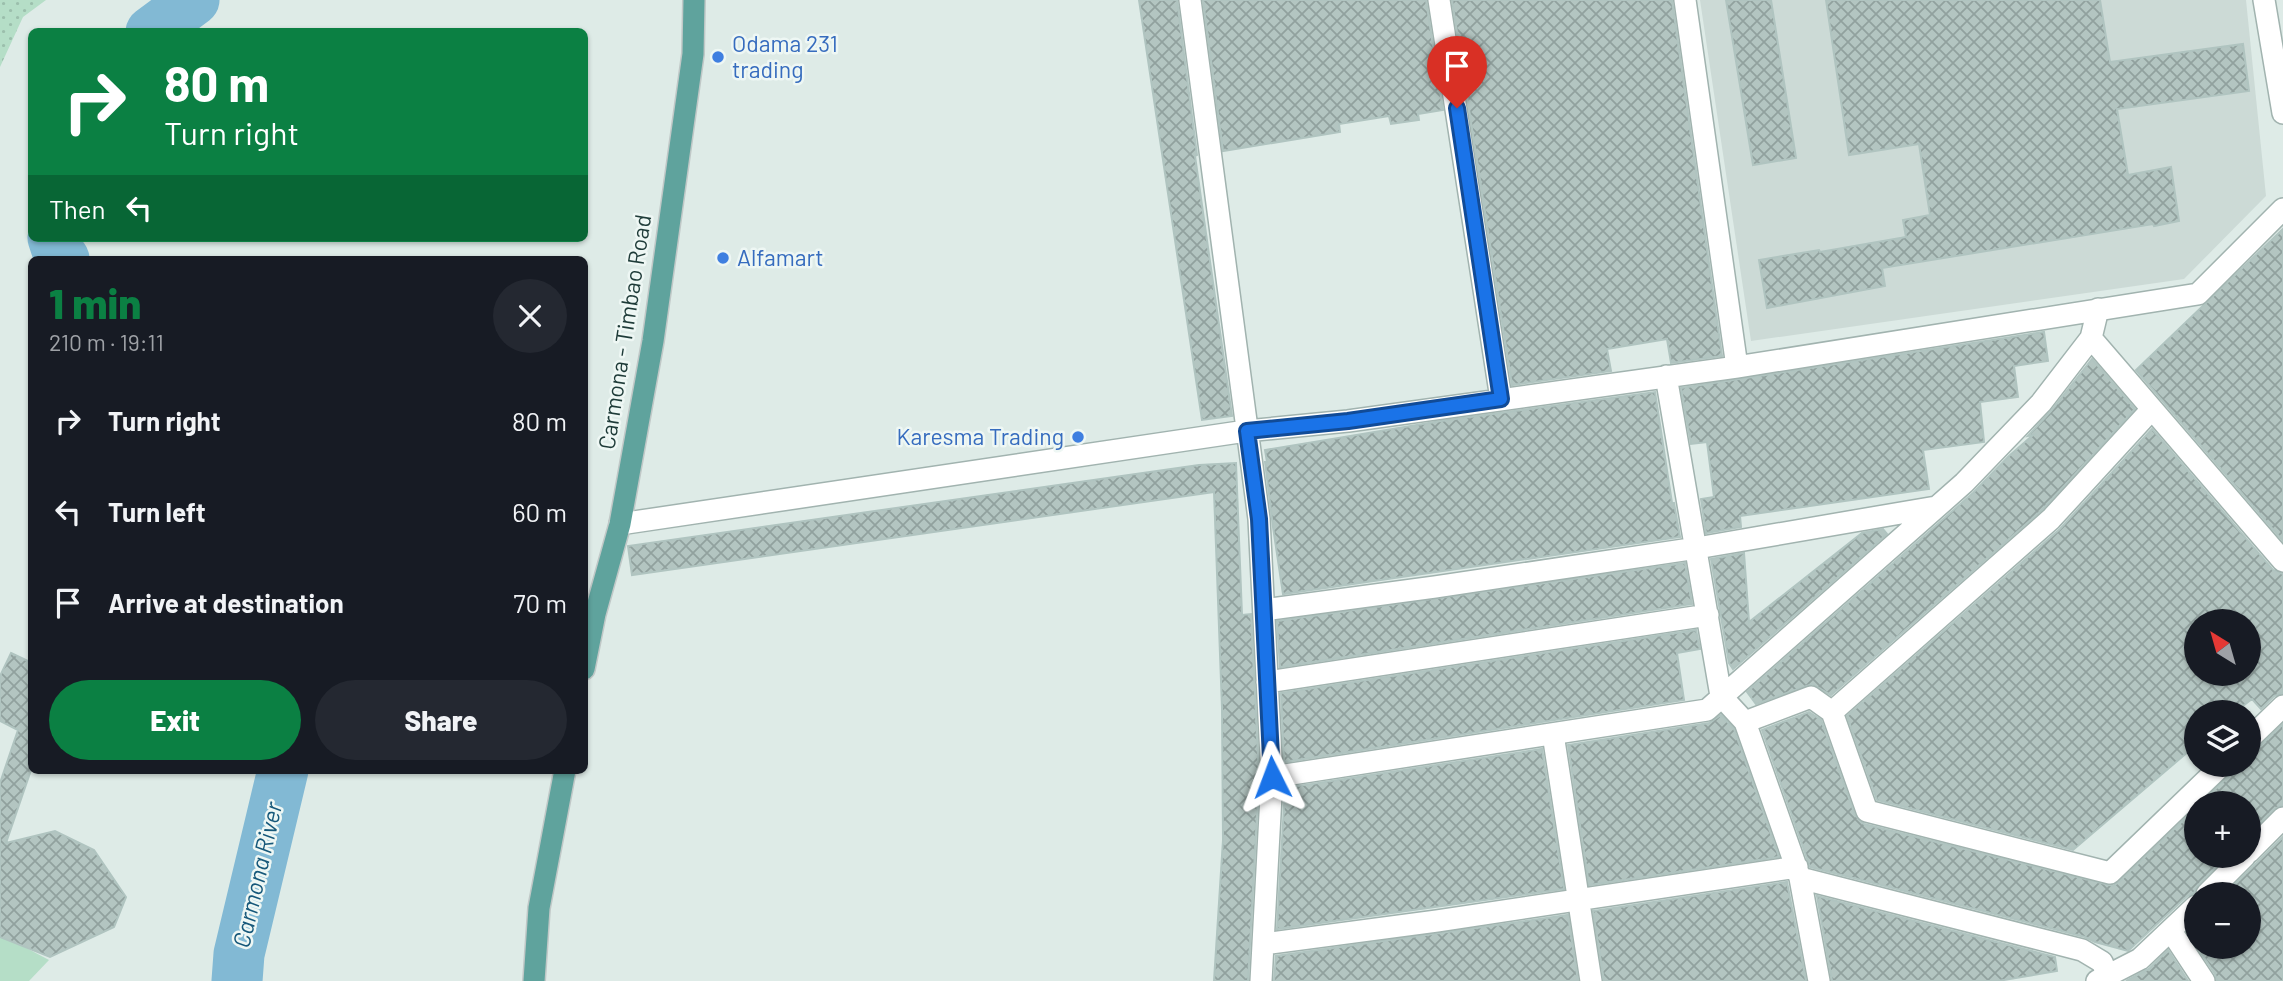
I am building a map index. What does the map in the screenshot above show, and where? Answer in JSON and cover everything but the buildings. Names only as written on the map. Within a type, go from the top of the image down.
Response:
[{"type":"main road","name":"Carmona - Timbao Road","points":[[588,649],[620,524],[653,341],[693,54],[694,0]]},
{"type":"main road","points":[[534,981],[539,908],[564,774]]},
{"type":"street","points":[[1190,0],[1259,519],[1272,777],[1261,981]]},
{"type":"street","points":[[1439,0],[1501,399]]},
{"type":"street","points":[[1685,0],[1737,367]]},
{"type":"street","points":[[2264,0],[2283,113]]},
{"type":"street","points":[[620,524],[1247,431],[1348,421],[1737,367],[2198,294],[2283,209]]},
{"type":"street","points":[[1272,777],[1707,710],[1964,483],[2041,403],[2091,338],[2098,309]]},
{"type":"street","points":[[2091,338],[2283,561]]},
{"type":"street","points":[[1666,376],[1721,696],[1745,722],[1798,873],[1819,981]]},
{"type":"street","points":[[1832,712],[2051,519],[2152,409]]},
{"type":"street","points":[[1264,610],[1697,548],[1937,507]]},
{"type":"street","points":[[1267,682],[1708,615]]},
{"type":"street","points":[[1745,722],[1811,698],[1832,712],[1867,811],[2110,873],[2210,777]]},
{"type":"street","points":[[2261,727],[2283,706]]},
{"type":"street","points":[[1553,734],[1591,981]]},
{"type":"street","points":[[2261,840],[2283,818]]},
{"type":"street","points":[[2219,882],[2233,868]]},
{"type":"street","points":[[1264,944],[1798,873],[2082,950],[2102,962],[2105,980],[2140,959],[2184,917]]},
{"type":"street","points":[[2171,931],[2204,981]]},
{"type":"shaded area","points":[[1700,0],[2246,0],[2266,196],[2184,279],[1751,341]]},
{"type":"green space","points":[[0,0],[46,0],[23,17],[0,67]]},
{"type":"green space","points":[[0,934],[49,960],[29,981],[0,981]]},
{"type":"waterway","name":"Carmona River","points":[[156,28],[194,0]]},
{"type":"waterway","name":"Carmona River","points":[[54,242],[62,256]]},
{"type":"waterway","name":"Carmona River","points":[[237,981],[239,954],[282,774]]},
{"type":"place","name":"Odama 231 trading","points":[[718,57]]},
{"type":"place","name":"Alfamart","points":[[723,258]]},
{"type":"place","name":"Karesma Trading","points":[[1078,437]]},
{"type":"route","points":[[1272,777],[1259,519],[1247,431],[1348,421],[1501,399],[1457,108]]}]
